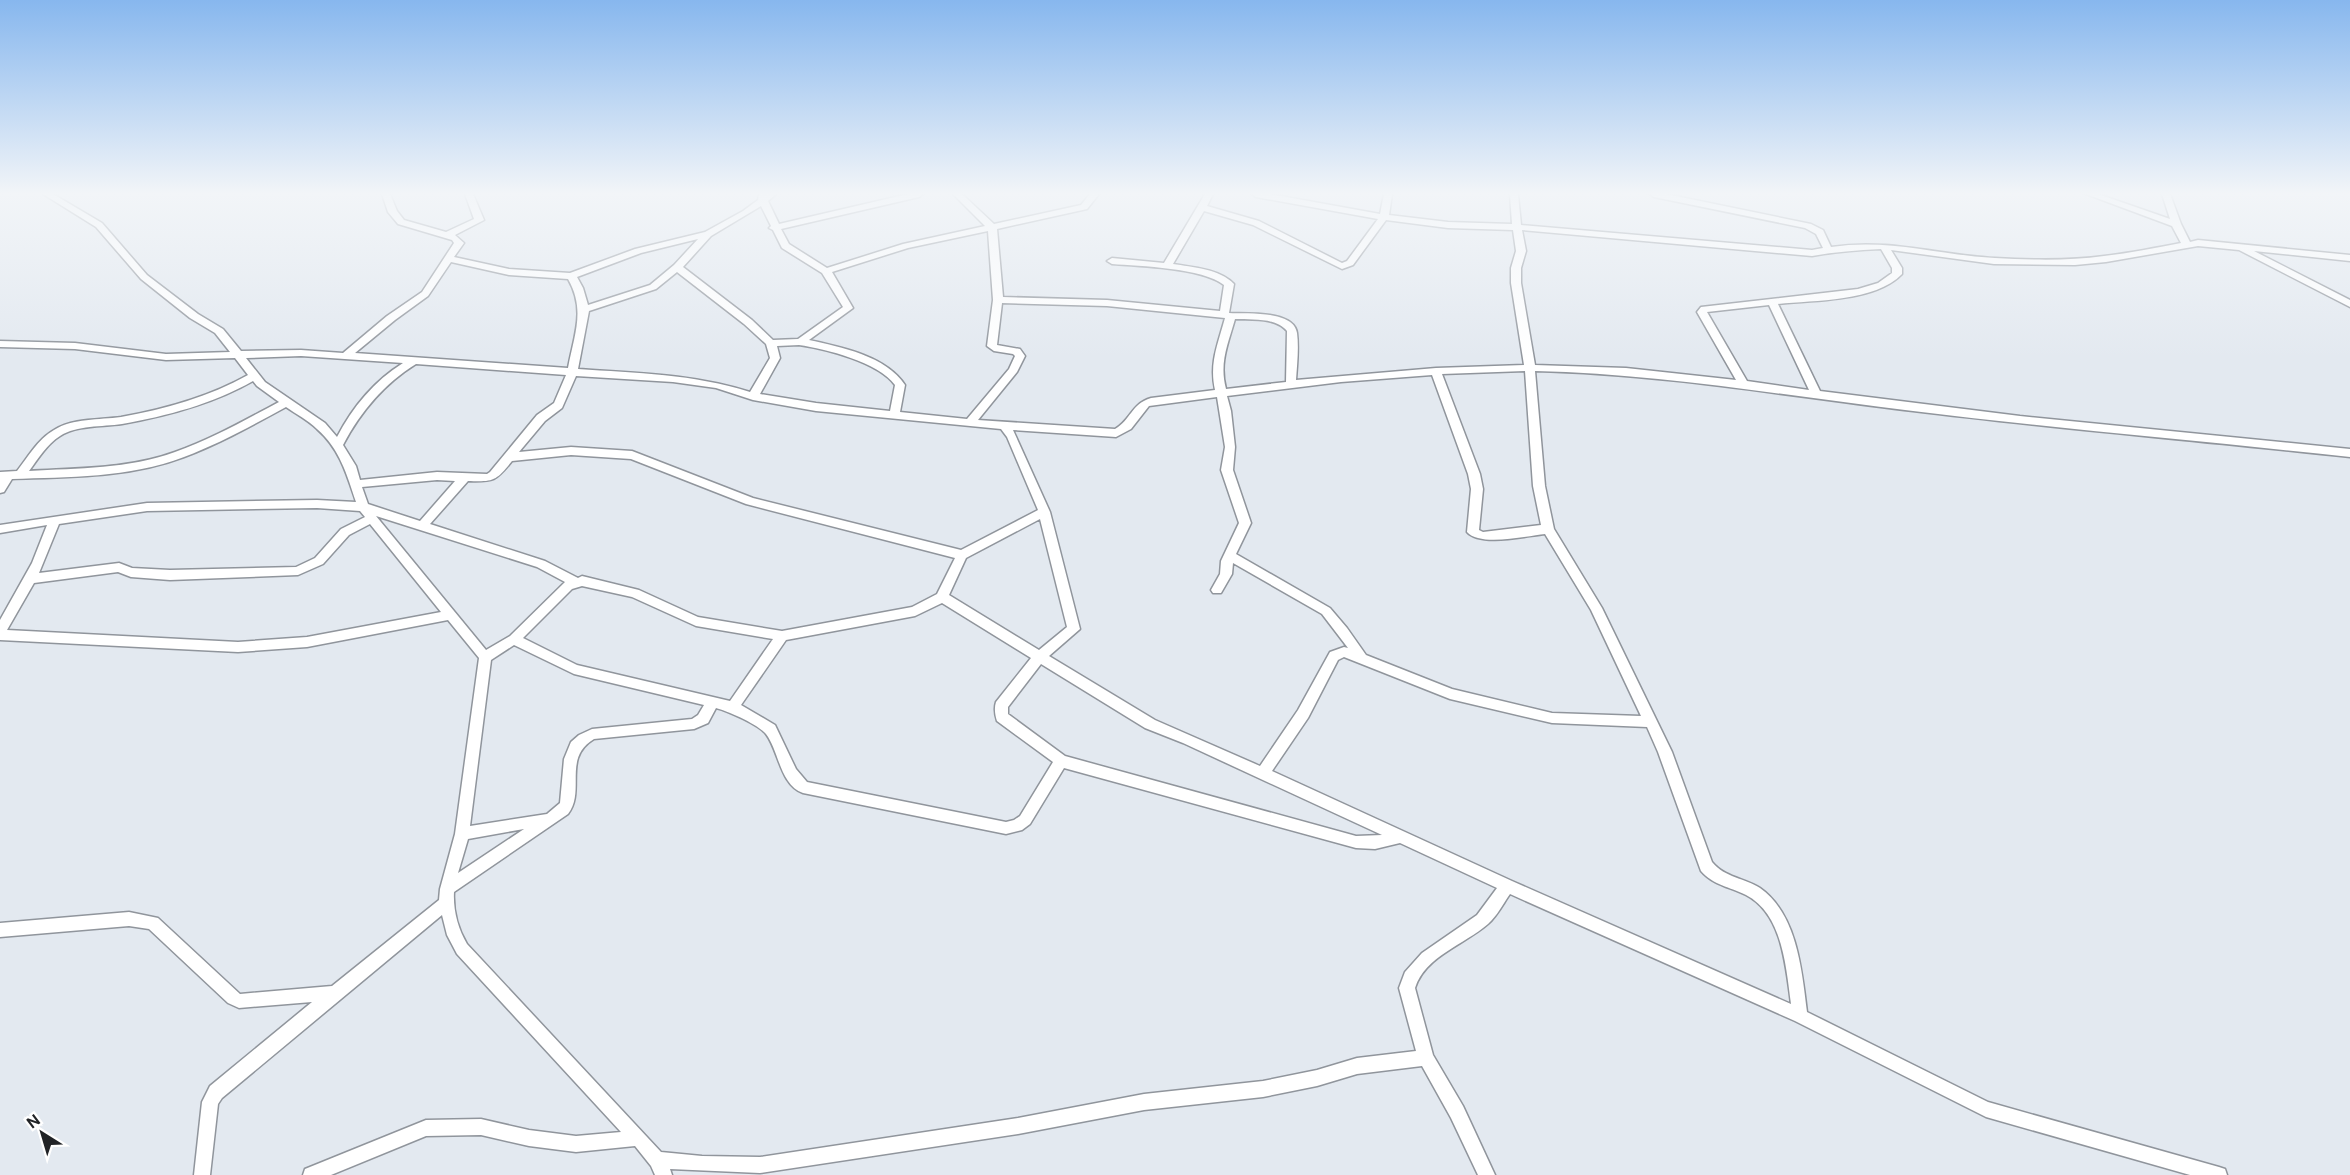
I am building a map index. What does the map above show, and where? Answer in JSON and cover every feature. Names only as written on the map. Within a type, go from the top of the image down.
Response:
[{"type":"street","points":[[120,249],[144,277],[194,316],[219,331],[261,384],[321,426],[338,445],[350,466],[363,507],[485,657],[462,834],[446,896],[454,935],[462,948],[638,1137],[660,1168],[702,1164],[760,1165],[1018,1126],[1144,1102],[1263,1089],[1317,1078],[1357,1066],[1426,1058]]},
{"type":"street","points":[[344,357],[391,318],[425,294],[454,249]]},
{"type":"street","points":[[449,260],[509,272],[572,276],[647,249]]},
{"type":"street","points":[[584,309],[653,287],[694,249]]},
{"type":"street","points":[[789,249],[826,271],[848,310],[800,342]]},
{"type":"street","points":[[826,271],[897,249]]},
{"type":"street","points":[[971,421],[1013,370],[1020,356],[1016,351],[992,346],[998,300],[994,249]]},
{"type":"street","points":[[1167,266],[1177,249]]},
{"type":"street","points":[[1308,249],[1342,266],[1350,263],[1361,249]]},
{"type":"street","points":[[1521,249],[1516,268],[1516,283],[1530,368],[1539,486],[1548,529],[1596,608],[1665,752],[1710,873],[1754,892],[1766,901],[1775,913],[1792,964],[1800,1016]]},
{"type":"street","points":[[1752,249],[1812,253],[1842,249]]},
{"type":"street","points":[[1744,385],[1702,312],[1707,307],[1773,303],[1858,292],[1881,285],[1898,271],[1886,249]]},
{"type":"street","points":[[1905,249],[1994,261],[2075,262],[2160,249]]},
{"type":"street","points":[[2242,249],[2350,304]]},
{"type":"street","points":[[2263,249],[2350,258]]},
{"type":"street","points":[[1112,261],[1167,266],[1227,280],[1229,284],[1227,315],[1217,364],[1230,447],[1227,470],[1245,523],[1230,556],[1226,574],[1217,590]]},
{"type":"street","points":[[677,267],[748,322],[771,344],[775,358],[753,396]]},
{"type":"street","points":[[356,484],[436,476],[491,477],[541,418],[558,405],[572,373],[584,309],[572,276]]},
{"type":"street","points":[[998,300],[1107,303],[1278,319],[1289,326],[1292,332],[1291,386]]},
{"type":"street","points":[[1773,303],[1816,394]]},
{"type":"street","points":[[771,344],[800,342],[826,346],[865,361],[896,377],[900,385],[894,416]]},
{"type":"street","points":[[0,345],[75,346],[166,357],[301,353],[673,379],[717,385],[753,396],[816,407],[1004,426],[1116,433],[1127,428],[1146,403],[1367,376],[1530,368],[1682,377],[1912,407],[2350,453]]},
{"type":"street","points":[[338,445],[358,411],[379,387],[399,369],[416,361]]},
{"type":"street","points":[[1436,372],[1474,474],[1477,489],[1473,532],[1482,536],[1548,529]]},
{"type":"street","points":[[0,489],[9,476],[49,439],[66,428],[127,420],[210,399],[231,391],[254,376]]},
{"type":"street","points":[[9,476],[102,471],[151,463],[232,432],[287,402]]},
{"type":"street","points":[[1004,426],[1016,445],[1044,512],[1074,623],[1071,633],[1040,656],[1001,706],[1002,717],[1061,761],[1356,842],[1375,843],[1401,837]]},
{"type":"street","points":[[510,457],[571,451],[632,455],[750,501],[962,555]]},
{"type":"street","points":[[423,525],[465,477]]},
{"type":"street","points":[[0,529],[147,507],[317,504],[363,507],[541,564],[575,582]]},
{"type":"street","points":[[485,657],[514,639],[575,582],[582,581],[635,594],[696,621],[782,636],[896,616],[915,611],[942,597],[962,555],[1044,512]]},
{"type":"street","points":[[31,579],[119,567],[131,572],[170,575],[298,571],[319,561],[345,532],[372,518]]},
{"type":"street","points":[[54,520],[47,544],[31,579],[0,633],[238,647],[307,642],[450,615]]},
{"type":"street","points":[[1230,556],[1326,611],[1344,632],[1362,660]]},
{"type":"street","points":[[942,597],[1150,724],[1188,739],[1507,886],[1800,1016],[1986,1109],[2218,1175]]},
{"type":"street","points":[[733,707],[782,636]]},
{"type":"street","points":[[514,639],[574,669],[733,707],[770,729],[791,773],[803,787],[1006,828],[1017,826],[1025,820],[1061,761]]},
{"type":"street","points":[[1263,773],[1303,714],[1334,656],[1344,652],[1450,694],[1552,718],[1650,722]]},
{"type":"street","points":[[202,1175],[210,1102],[216,1092],[335,993],[446,896],[567,805],[576,745],[592,734],[694,724],[703,719],[713,702]]},
{"type":"street","points":[[462,834],[549,818]]},
{"type":"street","points":[[1487,1175],[1426,1058],[1407,988],[1409,977],[1421,963],[1482,920],[1507,886]]},
{"type":"street","points":[[0,930],[129,918],[143,920],[153,923],[233,998],[239,1001],[335,993]]},
{"type":"street","points":[[311,1175],[426,1128],[481,1127],[529,1138],[576,1144],[638,1137]]}]
